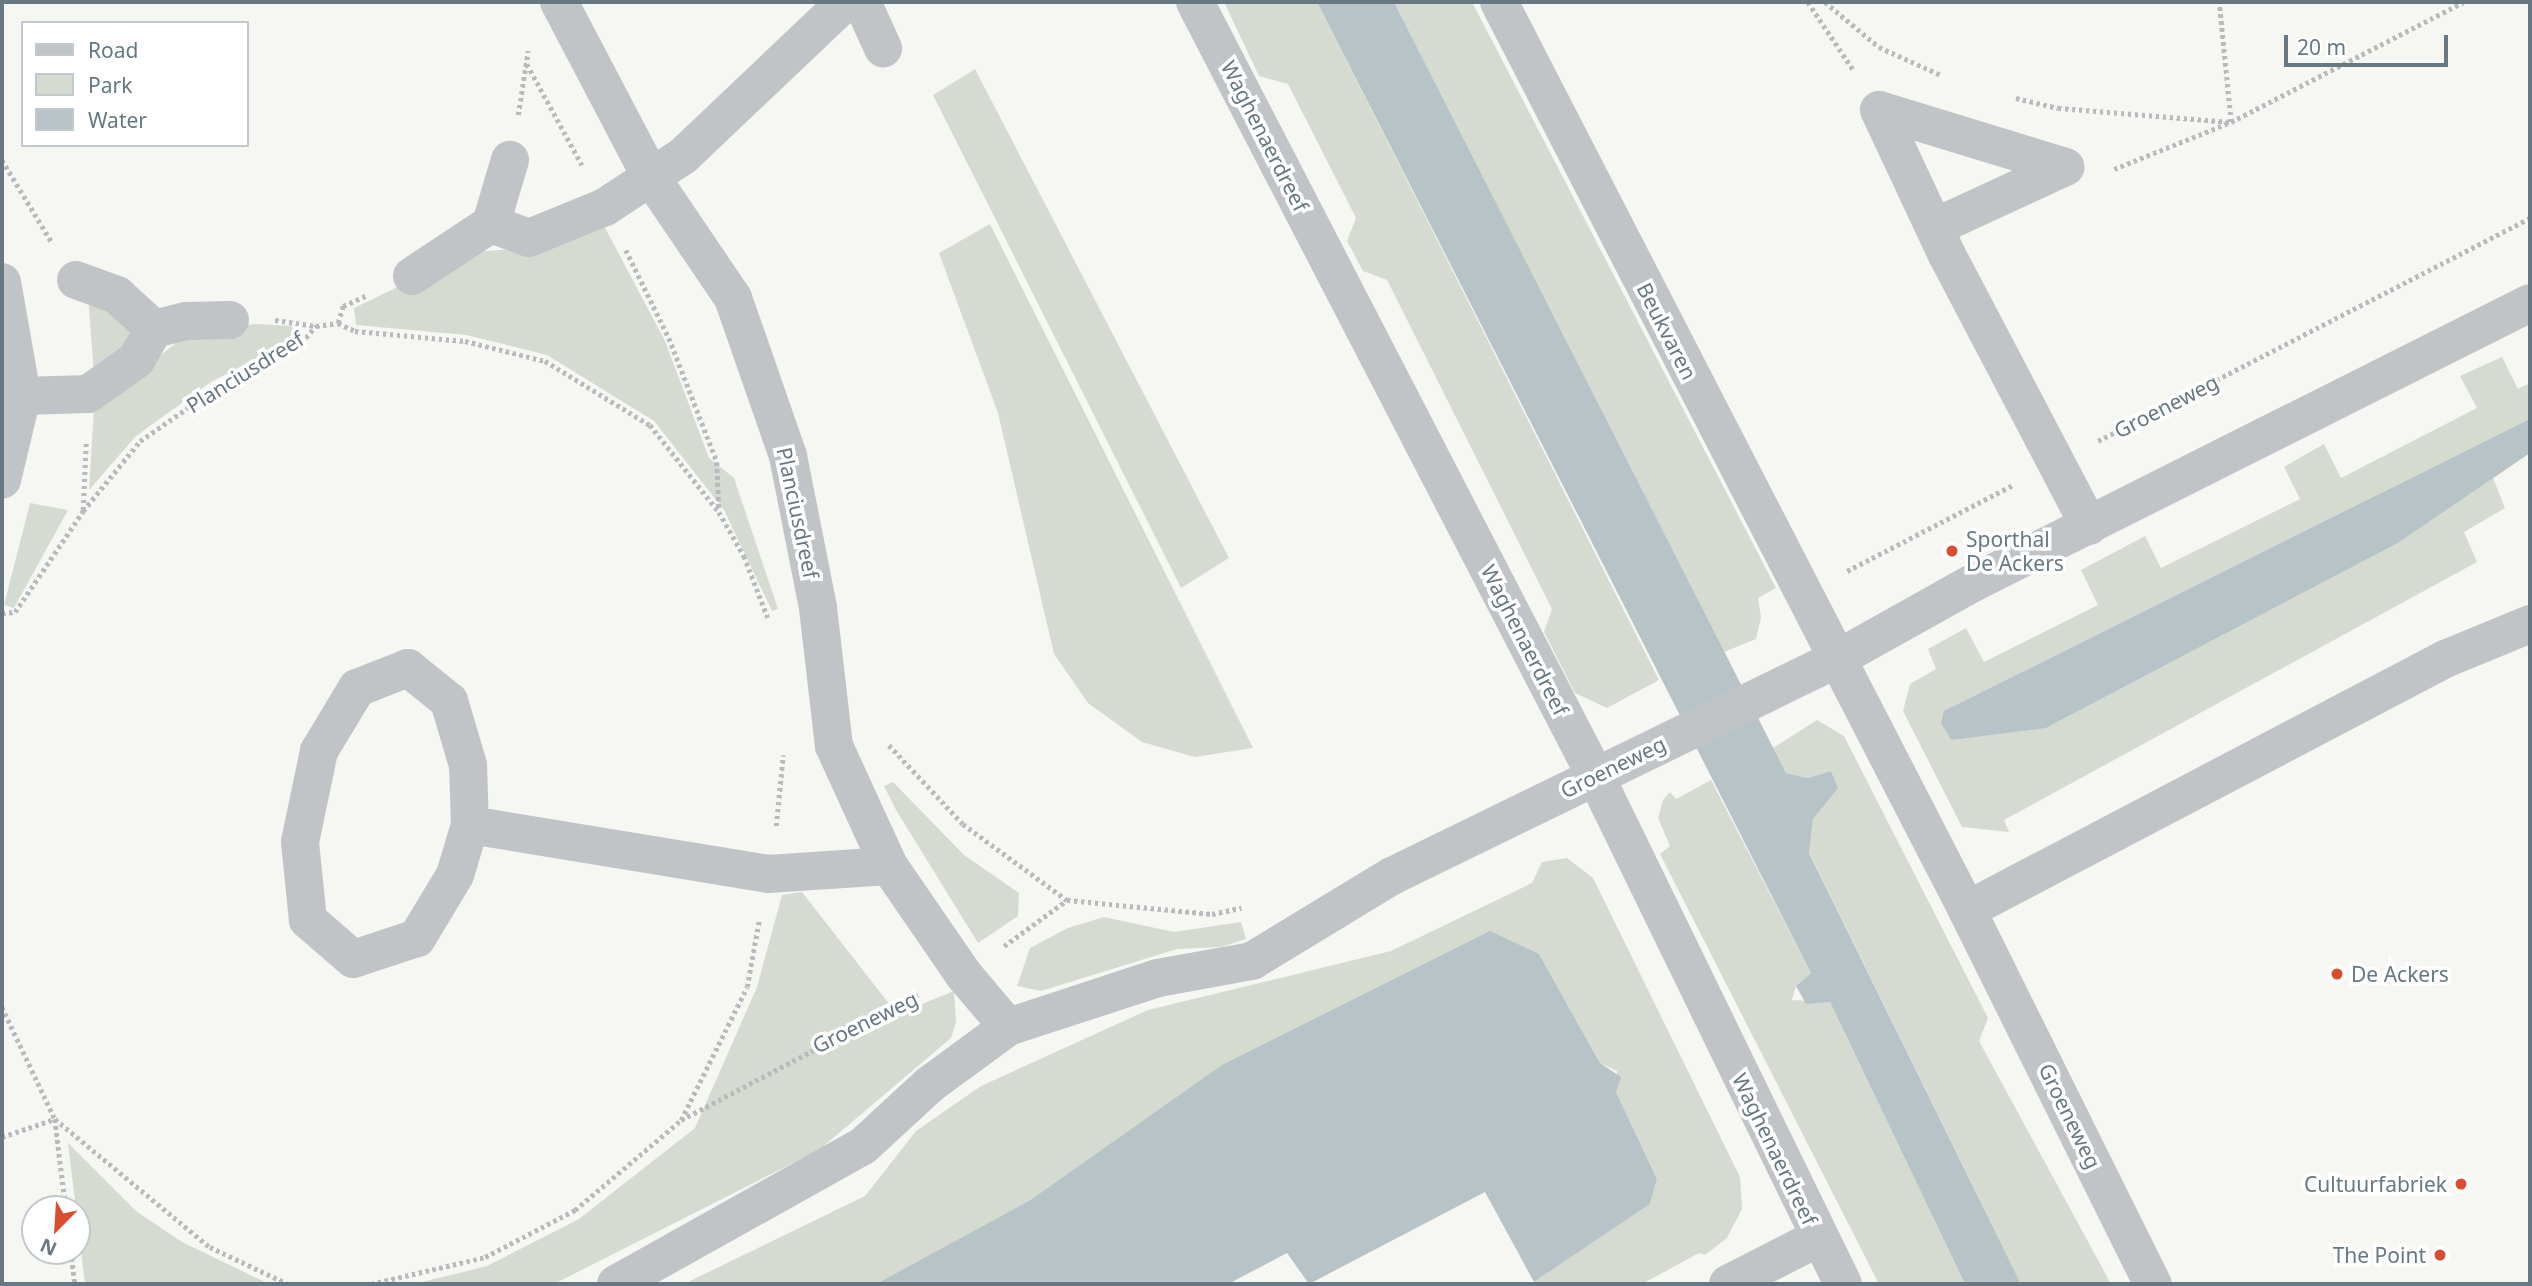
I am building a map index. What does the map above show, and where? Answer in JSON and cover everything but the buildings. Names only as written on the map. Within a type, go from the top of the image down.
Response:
[{"type":"street","name":"Planciusdreef","points":[[559,2],[651,177],[733,298],[788,456],[818,608],[834,746],[890,866],[964,975],[1008,1027]]},
{"type":"street","points":[[491,225],[529,238],[605,207],[683,156],[845,2]]},
{"type":"street","points":[[862,2],[883,48]]},
{"type":"street","name":"Waghenaerdreef","points":[[1195,2],[1595,775],[1818,1238],[1843,1284]]},
{"type":"street","name":"Beukvaren","points":[[1499,2],[1835,660]]},
{"type":"street","points":[[1879,110],[1935,227],[2089,526]]},
{"type":"street","points":[[1879,110],[2065,167],[1935,227]]},
{"type":"street","points":[[412,276],[491,225],[510,160]]},
{"type":"street","points":[[76,281],[117,295],[154,329]]},
{"type":"street","points":[[2,282],[7,333],[22,396],[2,480]]},
{"type":"street","name":"Groeneweg","points":[[615,1284],[863,1146],[929,1085],[1008,1027],[1158,978],[1252,961],[1392,876],[1645,750],[1835,660],[1973,583],[2530,303]]},
{"type":"street","points":[[22,396],[88,394],[136,360],[154,329],[186,321],[230,320]]},
{"type":"street","points":[[1967,910],[2445,659],[2530,624]]},
{"type":"street","name":"Groeneweg","points":[[1835,660],[1967,910],[2153,1284]]},
{"type":"street","points":[[408,668],[449,701],[468,765],[470,825],[455,875],[417,938],[353,959],[308,920],[300,842],[319,751],[356,688],[408,668]]},
{"type":"street","points":[[470,825],[768,874],[890,866]]},
{"type":"street","points":[[1728,1284],[1818,1238]]},
{"type":"path","points":[[1808,2],[1879,110]]},
{"type":"path","points":[[1825,2],[1878,47],[1949,79]]},
{"type":"path","points":[[2219,2],[2231,122]]},
{"type":"path","points":[[2108,172],[2231,122],[2463,2]]},
{"type":"path","points":[[510,160],[530,39]]},
{"type":"path","points":[[527,64],[605,207],[669,338],[717,462],[719,512]]},
{"type":"path","points":[[2009,96],[2058,108],[2231,122]]},
{"type":"path","name":"Groeneweg","points":[[1801,594],[2530,218]]},
{"type":"path","name":"Planciusdreef","points":[[2,613],[15,612],[83,511],[140,441],[215,388],[301,343],[316,326],[338,323],[355,331],[465,341],[545,361],[650,425],[719,512],[744,556]]},
{"type":"path","points":[[834,746],[883,738],[963,824],[1067,900],[1212,914],[1251,906]]},
{"type":"path","name":"Groeneweg","points":[[371,1284],[485,1257],[575,1210],[681,1120],[894,1005],[964,975],[1067,900]]},
{"type":"path","points":[[2,1007],[55,1119],[64,1195]]},
{"type":"path","points":[[2,1137],[55,1119]]},
{"type":"path","points":[[55,1119],[210,1247],[288,1284]]},
{"type":"path","points":[[73,1265],[75,1284]]},
{"type":"green space","points":[[1224,2],[1317,2],[1659,680],[1607,708],[1575,693],[1544,632],[1552,609],[1387,280],[1363,271],[1347,241],[1356,218],[1288,84],[1259,76]]},
{"type":"green space","points":[[1394,2],[1472,2],[1776,588],[1758,598],[1761,617],[1756,639],[1724,652]]},
{"type":"green space","points":[[975,69],[1229,558],[1181,588],[933,95]]},
{"type":"green space","points":[[601,220],[665,341],[709,458],[734,478],[778,609],[772,611],[724,510],[654,421],[547,355],[466,335],[356,325],[354,308],[471,252],[530,248]]},
{"type":"green space","points":[[990,224],[1253,748],[1195,757],[1142,742],[1088,703],[1054,654],[998,413],[939,253]]},
{"type":"green space","points":[[88,295],[128,321],[131,336],[128,353],[94,374]]},
{"type":"green space","points":[[257,324],[291,326],[300,336],[211,382],[136,436],[89,490],[94,408],[191,331]]},
{"type":"green space","points":[[2502,357],[2518,389],[2530,383],[2530,419],[2046,728],[2398,543],[2493,478],[2505,508],[2464,532],[2477,562],[2004,820],[2009,832],[1962,827],[1903,711],[1910,684],[1936,669],[1928,649],[1966,628],[1984,662],[2098,605],[2081,570],[2145,536],[2161,568],[2300,499],[2284,467],[2324,444],[2341,478],[2477,408],[2460,376]]},
{"type":"green space","points":[[30,503],[68,510],[14,608],[4,605]]},
{"type":"green space","points":[[1817,720],[1844,736],[1988,1018],[1979,1041],[2111,1284],[2021,1284],[1809,852],[1813,819],[1837,788],[1831,771],[1808,778],[1786,773],[1773,748]]},
{"type":"green space","points":[[1711,780],[1811,973],[1796,986],[1792,1000],[1830,1002],[1965,1284],[1879,1284],[1660,854],[1670,846],[1658,818],[1663,800],[1670,792],[1676,799]]},
{"type":"green space","points":[[893,782],[964,855],[1019,893],[1018,916],[978,943],[896,810],[884,786]]},
{"type":"green space","points":[[1567,858],[1593,878],[1740,1177],[1742,1209],[1727,1238],[1705,1255],[1699,1253],[1642,1284],[1534,1282],[1650,1204],[1657,1179],[1616,1092],[1617,1071],[1600,1063],[1539,954],[1032,1199],[876,1284],[684,1284],[865,1196],[916,1131],[981,1086],[1148,1010],[1391,951],[1532,883],[1542,862]]},
{"type":"green space","points":[[802,892],[897,1014],[954,991],[956,1022],[951,1038],[819,1150],[554,1284],[414,1284],[487,1266],[579,1219],[695,1128],[757,987],[782,895]]},
{"type":"green space","points":[[1104,917],[1174,932],[1241,922],[1246,939],[1221,947],[1177,949],[1041,991],[1017,986],[1030,948],[1068,928]]},
{"type":"green space","points":[[68,1143],[136,1211],[182,1242],[269,1284],[85,1284],[83,1265],[91,1265],[91,1195],[74,1195]]},
{"type":"water","points":[[1317,2],[1394,2],[1786,773],[1808,778],[1831,771],[1838,788],[1813,819],[1809,853],[2021,1284],[1965,1284],[1830,1002],[1806,1004],[1796,986],[1811,973]]},
{"type":"water","points":[[2530,419],[2530,453],[2398,543],[2046,728],[1951,740],[1941,723],[1944,711]]},
{"type":"water","points":[[1490,931],[1539,954],[1600,1063],[1621,1077],[1616,1092],[1657,1179],[1650,1204],[1534,1282],[1485,1192],[1309,1284],[1287,1253],[1228,1284],[876,1284],[1032,1199],[1222,1065]]},
{"type":"place","name":"Sporthal De Ackers","points":[[1952,551]]},
{"type":"place","name":"De Ackers","points":[[2337,974]]},
{"type":"place","name":"Cultuurfabriek","points":[[2461,1184]]},
{"type":"place","name":"The Point","points":[[2440,1255]]}]
